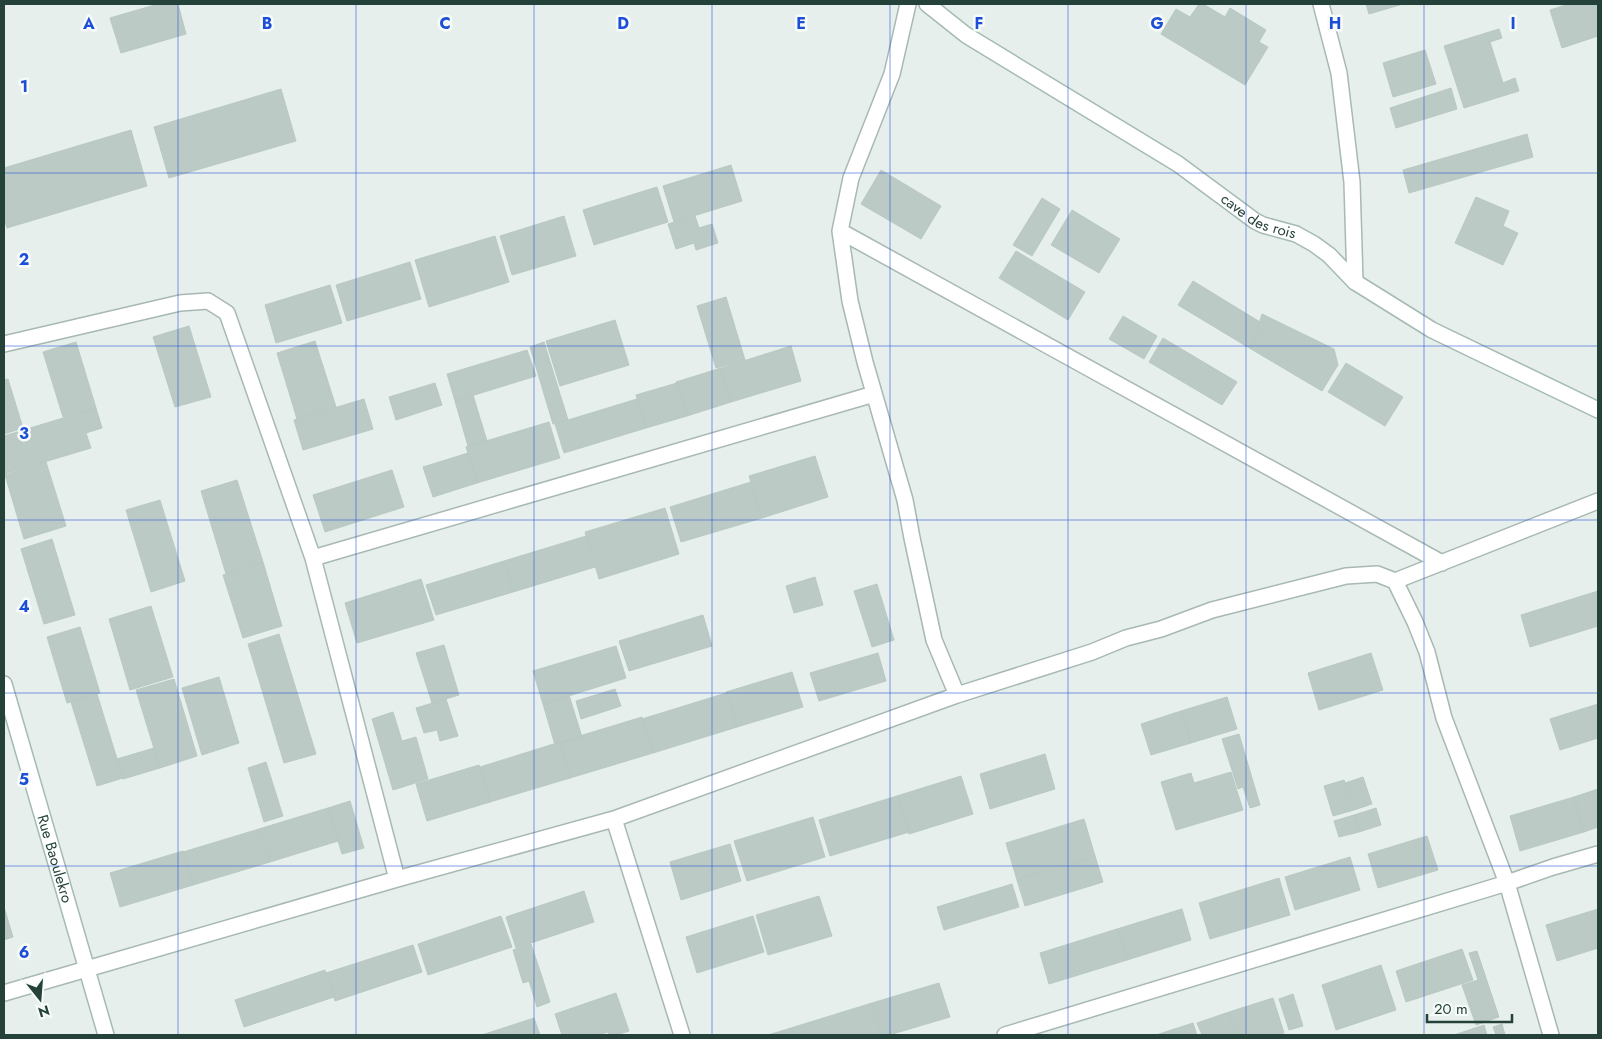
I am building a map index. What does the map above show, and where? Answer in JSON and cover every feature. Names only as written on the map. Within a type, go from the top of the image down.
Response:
[{"type":"street","points":[[908,4],[892,74],[851,178],[840,231],[850,301],[874,394],[905,500],[934,640],[957,696]]},
{"type":"street","name":"cave des rois","points":[[927,4],[966,35],[1178,164],[1255,222],[1296,234],[1314,244],[1329,255],[1355,282],[1432,330],[1598,410]]},
{"type":"street","points":[[1321,4],[1339,73],[1352,182],[1355,282]]},
{"type":"street","points":[[840,231],[1442,562]]},
{"type":"street","points":[[4,344],[180,303],[208,300],[227,313],[312,558],[397,879]]},
{"type":"street","points":[[312,558],[874,394]]},
{"type":"street","points":[[1395,581],[1598,500]]},
{"type":"street","points":[[4,993],[614,818],[957,696],[1092,652],[1126,638],[1162,629],[1212,610],[1346,576],[1377,574],[1395,581],[1427,652],[1444,718],[1507,883],[1551,1035]]},
{"type":"street","name":"Rue Baoulekro","points":[[4,684],[106,1035]]},
{"type":"street","points":[[614,818],[682,1035]]},
{"type":"street","points":[[1005,1035],[1598,854]]},
{"type":"building","points":[[158,4],[178,4],[186,34],[121,53],[110,18]]},
{"type":"building","points":[[1199,4],[1203,4],[1225,17],[1230,8],[1266,30],[1259,42],[1268,47],[1245,85],[1161,34],[1176,9],[1190,17]]},
{"type":"building","points":[[1366,4],[1403,4],[1369,14]]},
{"type":"building","points":[[1569,4],[1598,4],[1598,36],[1562,48],[1550,10]]},
{"type":"building","points":[[1499,29],[1502,38],[1490,42],[1503,83],[1515,78],[1519,91],[1464,108],[1444,46]]},
{"type":"building","points":[[1425,50],[1436,84],[1393,97],[1383,63]]},
{"type":"building","points":[[1451,88],[1457,109],[1396,128],[1390,108]]},
{"type":"building","points":[[281,89],[296,141],[169,178],[154,127]]},
{"type":"building","points":[[131,130],[147,186],[7,228],[4,218],[4,168]]},
{"type":"building","points":[[1527,134],[1533,157],[1409,193],[1403,170]]},
{"type":"building","points":[[731,165],[742,201],[674,222],[663,186]]},
{"type":"building","points":[[881,170],[941,206],[921,239],[861,204]]},
{"type":"building","points":[[657,187],[668,222],[594,245],[583,210]]},
{"type":"building","points":[[1476,197],[1509,211],[1503,226],[1518,233],[1503,265],[1455,243]]},
{"type":"building","points":[[1042,198],[1060,209],[1032,256],[1013,245]]},
{"type":"building","points":[[1072,210],[1120,239],[1099,273],[1051,245]]},
{"type":"building","points":[[564,216],[576,256],[512,275],[500,236]]},
{"type":"building","points":[[695,216],[699,228],[712,224],[718,243],[696,250],[694,243],[676,249],[668,224]]},
{"type":"building","points":[[495,236],[509,282],[429,307],[415,260]]},
{"type":"building","points":[[1016,251],[1085,292],[1068,320],[999,278]]},
{"type":"building","points":[[410,262],[421,299],[347,321],[336,285]]},
{"type":"building","points":[[1193,281],[1265,325],[1251,349],[1178,305]]},
{"type":"building","points":[[330,285],[342,323],[276,343],[265,305]]},
{"type":"building","points":[[726,297],[745,360],[716,368],[697,306]]},
{"type":"building","points":[[1262,314],[1334,349],[1338,365],[1322,391],[1251,349]]},
{"type":"building","points":[[1123,316],[1157,336],[1144,359],[1109,339]]},
{"type":"building","points":[[615,320],[629,365],[560,386],[546,341]]},
{"type":"building","points":[[189,326],[211,397],[175,407],[153,337]]},
{"type":"building","points":[[1163,338],[1237,382],[1222,405],[1149,362]]},
{"type":"building","points":[[315,341],[336,407],[297,419],[277,353]]},
{"type":"building","points":[[76,342],[96,408],[63,417],[43,352]]},
{"type":"building","points":[[544,342],[568,420],[553,424],[530,347]]},
{"type":"building","points":[[791,346],[801,381],[731,402],[721,368]]},
{"type":"building","points":[[527,350],[536,376],[455,401],[447,374]]},
{"type":"building","points":[[1346,363],[1403,397],[1385,426],[1328,392]]},
{"type":"building","points":[[721,368],[731,402],[687,416],[676,382]]},
{"type":"building","points":[[8,379],[23,428],[4,434],[4,380]]},
{"type":"building","points":[[435,383],[442,405],[396,420],[389,397]]},
{"type":"building","points":[[677,383],[687,416],[646,428],[636,395]]},
{"type":"building","points":[[473,395],[487,441],[468,446],[455,401]]},
{"type":"building","points":[[364,399],[373,429],[303,450],[294,420]]},
{"type":"building","points":[[637,399],[646,428],[564,453],[555,424]]},
{"type":"building","points":[[96,408],[102,428],[86,433],[91,448],[4,474],[4,436]]},
{"type":"building","points":[[549,422],[560,458],[477,483],[466,447]]},
{"type":"building","points":[[468,453],[477,483],[433,497],[423,467]]},
{"type":"building","points":[[815,456],[828,497],[762,518],[749,476]]},
{"type":"building","points":[[46,462],[66,526],[24,539],[5,475]]},
{"type":"building","points":[[392,470],[404,507],[325,532],[313,495]]},
{"type":"building","points":[[237,480],[263,562],[226,574],[201,491]]},
{"type":"building","points":[[751,482],[762,518],[681,542],[670,507]]},
{"type":"building","points":[[160,500],[185,581],[151,592],[126,510]]},
{"type":"building","points":[[665,508],[679,554],[599,579],[585,532]]},
{"type":"building","points":[[586,536],[595,567],[513,592],[504,561]]},
{"type":"building","points":[[52,539],[75,615],[44,624],[21,549]]},
{"type":"building","points":[[504,561],[513,592],[436,615],[426,585]]},
{"type":"building","points":[[263,562],[282,626],[243,638],[223,575]]},
{"type":"building","points":[[815,577],[823,605],[794,613],[786,586]]},
{"type":"building","points":[[421,579],[434,620],[357,643],[345,603]]},
{"type":"building","points":[[877,584],[894,640],[872,647],[854,591]]},
{"type":"building","points":[[1598,591],[1598,626],[1530,647],[1521,615]]},
{"type":"building","points":[[151,606],[173,677],[130,690],[109,619]]},
{"type":"building","points":[[703,615],[712,646],[629,671],[619,641]]},
{"type":"building","points":[[80,627],[100,693],[67,703],[47,637]]},
{"type":"building","points":[[279,634],[316,754],[284,763],[248,644]]},
{"type":"building","points":[[444,645],[459,695],[432,703],[416,653]]},
{"type":"building","points":[[616,646],[626,678],[543,704],[533,671]]},
{"type":"building","points":[[878,653],[886,681],[819,701],[810,673]]},
{"type":"building","points":[[1371,653],[1383,690],[1319,710],[1308,673]]},
{"type":"building","points":[[792,672],[803,707],[737,727],[726,692]]},
{"type":"building","points":[[219,677],[239,743],[202,755],[182,688]]},
{"type":"building","points":[[174,679],[197,756],[160,768],[136,690]]},
{"type":"building","points":[[615,689],[621,706],[581,719],[576,701]]},
{"type":"building","points":[[726,693],[737,727],[653,753],[642,719]]},
{"type":"building","points":[[97,694],[123,778],[97,786],[71,702]]},
{"type":"building","points":[[569,695],[582,737],[555,745],[543,704]]},
{"type":"building","points":[[1227,697],[1237,729],[1191,743],[1181,711]]},
{"type":"building","points":[[446,699],[458,736],[440,741],[437,730],[424,733],[416,708]]},
{"type":"building","points":[[1598,704],[1598,738],[1560,750],[1550,719]]},
{"type":"building","points":[[1181,711],[1191,743],[1151,755],[1141,724]]},
{"type":"building","points":[[393,712],[402,741],[416,737],[428,779],[393,790],[372,719]]},
{"type":"building","points":[[642,717],[653,753],[570,778],[560,742]]},
{"type":"building","points":[[1239,734],[1260,805],[1250,808],[1243,787],[1238,789],[1222,739]]},
{"type":"building","points":[[560,742],[570,778],[490,802],[480,767]]},
{"type":"building","points":[[154,748],[160,768],[123,779],[117,759]]},
{"type":"building","points":[[1045,754],[1055,789],[990,809],[980,774]]},
{"type":"building","points":[[266,762],[283,816],[264,822],[248,768]]},
{"type":"building","points":[[479,765],[490,802],[427,821],[416,784]]},
{"type":"building","points":[[1231,772],[1243,810],[1176,830],[1161,782],[1191,773],[1194,783]]},
{"type":"building","points":[[961,776],[973,814],[909,834],[897,796]]},
{"type":"building","points":[[1363,777],[1372,804],[1354,810],[1345,783]]},
{"type":"building","points":[[1344,780],[1354,810],[1333,816],[1324,786]]},
{"type":"building","points":[[1598,789],[1598,827],[1584,832],[1574,797]]},
{"type":"building","points":[[897,796],[909,832],[830,856],[819,820]]},
{"type":"building","points":[[1574,797],[1584,832],[1520,851],[1510,816]]},
{"type":"building","points":[[350,801],[364,848],[342,854],[328,808]]},
{"type":"building","points":[[328,808],[338,841],[270,862],[259,829]]},
{"type":"building","points":[[1376,808],[1381,825],[1359,832],[1354,815]]},
{"type":"building","points":[[1354,815],[1359,832],[1339,837],[1334,821]]},
{"type":"building","points":[[813,817],[825,857],[747,881],[734,841]]},
{"type":"building","points":[[1084,819],[1095,856],[1017,880],[1006,843]]},
{"type":"building","points":[[259,829],[270,862],[193,885],[183,852]]},
{"type":"building","points":[[1427,836],[1438,870],[1378,888],[1368,854]]},
{"type":"building","points":[[730,844],[741,881],[681,900],[670,862]]},
{"type":"building","points":[[183,851],[193,885],[120,907],[110,873]]},
{"type":"building","points":[[1095,856],[1103,882],[1025,906],[1017,880]]},
{"type":"building","points":[[1350,857],[1360,890],[1295,910],[1285,877]]},
{"type":"building","points":[[1279,878],[1290,915],[1210,939],[1199,903]]},
{"type":"building","points":[[1012,884],[1019,907],[944,930],[937,907]]},
{"type":"building","points":[[584,891],[594,922],[516,948],[506,917]]},
{"type":"building","points":[[819,896],[832,936],[768,955],[756,915]]},
{"type":"building","points":[[4,907],[13,937],[4,940]]},
{"type":"building","points":[[1182,909],[1191,940],[1127,960],[1117,929]]},
{"type":"building","points":[[1598,909],[1598,948],[1557,961],[1546,925]]},
{"type":"building","points":[[501,916],[512,947],[428,975],[418,944]]},
{"type":"building","points":[[753,916],[764,952],[697,973],[686,937]]},
{"type":"building","points":[[1117,929],[1127,960],[1049,984],[1040,953]]},
{"type":"building","points":[[531,944],[542,977],[523,983],[513,950]]},
{"type":"building","points":[[413,945],[422,972],[335,1001],[326,973]]},
{"type":"building","points":[[1462,949],[1473,980],[1406,1002],[1396,971]]},
{"type":"building","points":[[1477,951],[1499,1017],[1476,1025],[1462,985],[1478,980],[1469,953]]},
{"type":"building","points":[[1381,965],[1396,1010],[1336,1030],[1322,985]]},
{"type":"building","points":[[325,970],[334,997],[244,1027],[235,1000]]},
{"type":"building","points":[[542,977],[550,1002],[537,1007],[529,981]]},
{"type":"building","points":[[939,983],[950,1017],[889,1035],[882,1035],[872,1003]]},
{"type":"building","points":[[616,993],[629,1031],[616,1035],[609,1035],[608,1032],[598,1035],[562,1035],[555,1014]]},
{"type":"building","points":[[1293,994],[1303,1026],[1289,1030],[1279,999]]},
{"type":"building","points":[[1273,998],[1284,1033],[1276,1035],[1237,1035],[1229,1012]]},
{"type":"building","points":[[872,1003],[882,1035],[793,1035],[791,1028]]},
{"type":"building","points":[[1229,1012],[1237,1035],[1202,1035],[1197,1023]]},
{"type":"building","points":[[534,1018],[540,1035],[482,1035]]},
{"type":"building","points":[[1193,1023],[1197,1035],[1156,1035]]},
{"type":"building","points":[[1502,1024],[1505,1035],[1496,1035],[1493,1027]]},
{"type":"building","points":[[1484,1025],[1487,1035],[1454,1035]]},
{"type":"building","points":[[791,1028],[793,1035],[768,1035]]}]
